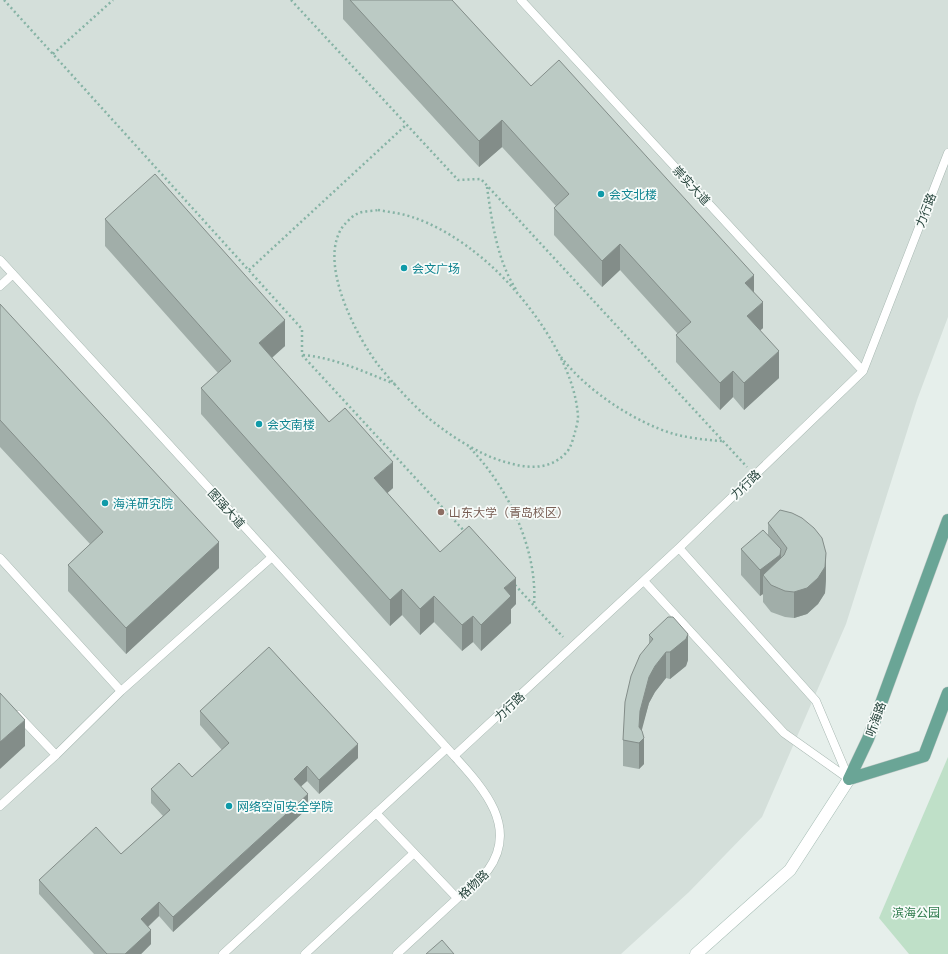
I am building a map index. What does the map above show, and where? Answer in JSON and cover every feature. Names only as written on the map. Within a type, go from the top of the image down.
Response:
[{"type":"main road","name":"听海路","points":[[849,779],[868,739],[948,520]]},
{"type":"main road","points":[[696,954],[790,870],[849,779],[924,756],[948,693]]},
{"type":"lane","name":"崇实大道","points":[[521,0],[863,371]]},
{"type":"lane","name":"力行路","points":[[454,756],[644,581],[863,371],[948,152]]},
{"type":"lane","name":"图强大道","points":[[0,260],[454,756]]},
{"type":"lane","points":[[0,286],[13,274]]},
{"type":"lane","points":[[679,548],[816,701],[849,779]]},
{"type":"lane","points":[[0,806],[56,755],[121,691],[272,557]]},
{"type":"lane","points":[[0,558],[121,691]]},
{"type":"lane","points":[[644,581],[784,733],[849,779]]},
{"type":"lane","points":[[10,706],[56,755]]},
{"type":"lane","points":[[223,954],[447,748]]},
{"type":"lane","name":"格物路","points":[[397,954],[488,870],[495,860],[500,840],[500,828],[492,802],[454,756]]},
{"type":"lane","points":[[376,813],[457,898]]},
{"type":"lane","points":[[305,954],[414,853]]},
{"type":"path","points":[[4,0],[302,329],[302,355],[469,536]]},
{"type":"path","points":[[53,54],[113,0]]},
{"type":"path","points":[[292,0],[458,180],[481,179],[754,475]]},
{"type":"path","points":[[249,270],[406,125]]},
{"type":"path","points":[[487,187],[496,241],[511,282],[522,299]]},
{"type":"path","points":[[468,446],[498,460],[513,465],[534,468],[551,464],[560,459],[569,451],[574,438],[578,419],[575,398],[567,372],[545,329],[522,299],[501,275],[471,249],[434,226],[414,217],[378,210],[358,213],[341,229],[335,245],[334,265],[340,288],[351,318],[379,366],[426,416],[468,446],[482,460],[496,479],[521,527],[529,554],[533,575],[535,590],[534,606]]},
{"type":"path","points":[[557,352],[568,367],[588,386],[627,413],[674,434],[707,440],[723,441]]},
{"type":"path","points":[[302,355],[328,358],[396,384]]},
{"type":"path","points":[[512,583],[572,647]]},
{"type":"shaded area","name":"山东大学（青岛校区）","points":[[0,0],[948,0],[948,317],[917,400],[846,624],[762,817],[689,892],[621,954],[0,954]]},
{"type":"green space","name":"滨海公园","points":[[948,757],[948,954],[909,954],[879,918]]},
{"type":"building","name":"会文北楼","points":[[350,0],[452,0],[531,86],[559,60],[754,275],[745,283],[763,302],[747,316],[779,351],[744,383],[733,371],[720,383],[676,335],[691,322],[620,244],[602,261],[554,208],[569,194],[502,120],[479,141]]},
{"type":"building","name":"会文南楼","points":[[155,174],[285,320],[259,343],[329,422],[345,408],[393,462],[374,478],[440,552],[469,526],[516,578],[504,588],[511,596],[481,625],[473,616],[462,625],[434,596],[420,609],[402,589],[390,600],[201,388],[231,361],[105,219]]},
{"type":"building","name":"海洋研究院","points":[[0,304],[219,542],[126,628],[68,565],[103,532],[0,420]]},
{"type":"building","points":[[780,510],[792,513],[802,518],[814,528],[822,538],[826,553],[825,567],[818,578],[807,588],[794,592],[785,591],[771,585],[763,575],[784,555],[787,548],[768,523]]},
{"type":"building","points":[[763,530],[781,549],[780,555],[760,570],[741,549]]},
{"type":"building","points":[[668,617],[673,617],[688,634],[686,639],[670,652],[666,652],[655,666],[649,677],[640,711],[639,727],[644,738],[639,743],[623,740],[625,702],[631,676],[640,655],[653,639],[649,635]]},
{"type":"building","name":"网络空间安全学院","points":[[269,647],[358,744],[319,780],[307,766],[294,779],[308,794],[173,917],[159,902],[141,919],[151,930],[125,954],[107,954],[39,880],[96,827],[121,854],[170,810],[151,789],[179,763],[192,777],[229,743],[200,711]]},
{"type":"building","points":[[0,693],[25,720],[0,742]]},
{"type":"building","points":[[442,940],[454,954],[426,954]]},
{"type":"place","name":"会文北楼","points":[[601,194]]},
{"type":"place","name":"会文广场","points":[[404,268]]},
{"type":"place","name":"会文南楼","points":[[259,424]]},
{"type":"place","name":"海洋研究院","points":[[105,503]]},
{"type":"place","name":"山东大学（青岛校区）","points":[[441,512]]},
{"type":"place","name":"网络空间安全学院","points":[[229,806]]}]
